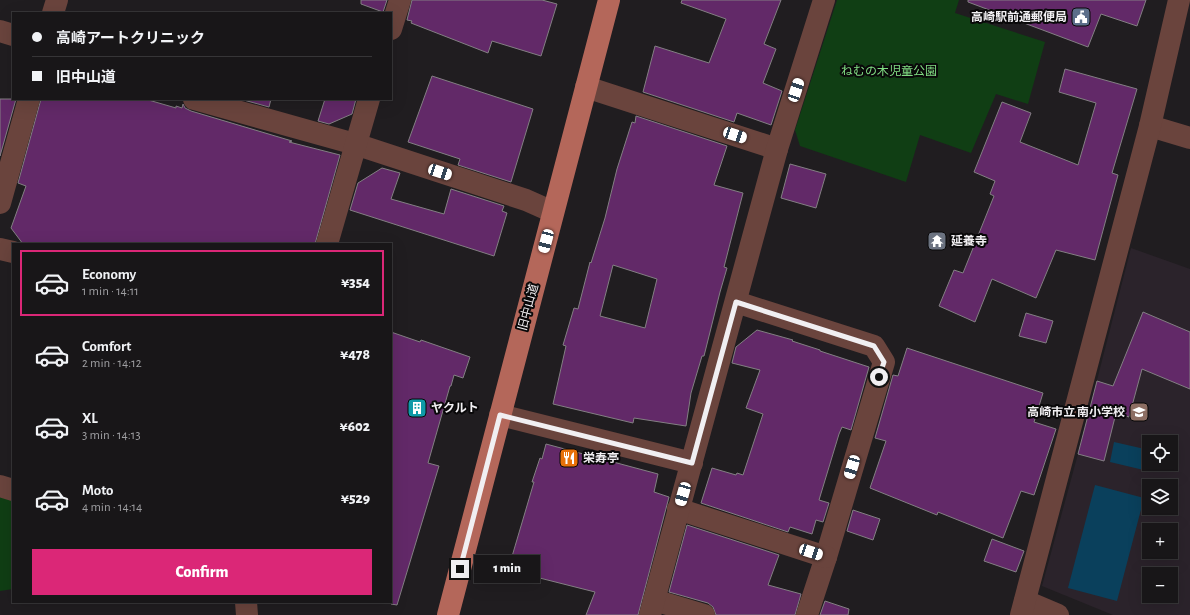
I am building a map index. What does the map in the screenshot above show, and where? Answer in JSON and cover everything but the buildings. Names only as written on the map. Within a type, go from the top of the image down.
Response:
[{"type":"main road","name":"旧中山道","points":[[448,615],[609,0]]},
{"type":"street","points":[[53,12],[57,0]]},
{"type":"street","points":[[392,26],[400,0]]},
{"type":"street","points":[[704,615],[652,608],[777,149],[824,0]]},
{"type":"street","points":[[1058,615],[1023,608],[1150,126],[1179,0]]},
{"type":"street","points":[[0,31],[12,35]]},
{"type":"street","points":[[586,87],[777,149]]},
{"type":"street","points":[[0,203],[30,100]]},
{"type":"street","points":[[198,100],[355,144],[526,200],[553,212]]},
{"type":"street","points":[[328,243],[355,144],[369,100]]},
{"type":"street","points":[[1150,126],[1190,138]]},
{"type":"street","points":[[0,248],[12,252]]},
{"type":"street","points":[[736,302],[874,346],[884,362],[807,615]]},
{"type":"street","points":[[500,415],[692,463]]},
{"type":"street","points":[[0,486],[12,490]]},
{"type":"street","points":[[678,509],[826,556]]},
{"type":"street","points":[[246,603],[247,615]]},
{"type":"shaded area","name":"高崎市立 南小学校","points":[[1131,248],[1190,269],[1190,615],[1113,615],[1042,586],[1078,454]]},
{"type":"green space","name":"ねむの木児童公園","points":[[837,0],[959,0],[955,13],[1045,42],[1028,104],[996,94],[971,153],[920,135],[906,182],[800,146],[795,130]]},
{"type":"green space","points":[[0,496],[12,499],[12,589],[0,591]]},
{"type":"water","points":[[1114,442],[1142,448],[1142,470],[1110,462]]},
{"type":"water","points":[[1095,485],[1142,497],[1142,506],[1117,601],[1068,588]]},
{"type":"place","name":"高崎駅前通郵便局","points":[[1081,17]]},
{"type":"place","name":"延養寺","points":[[937,241]]},
{"type":"place","name":"ヤクルト","points":[[417,408]]},
{"type":"place","name":"高崎市立 南小学校","points":[[1139,412]]},
{"type":"place","name":"栄寿亭","points":[[569,458]]},
{"type":"route","points":[[460,569],[500,415],[692,463],[736,302],[874,346],[884,362],[879,377]]}]
